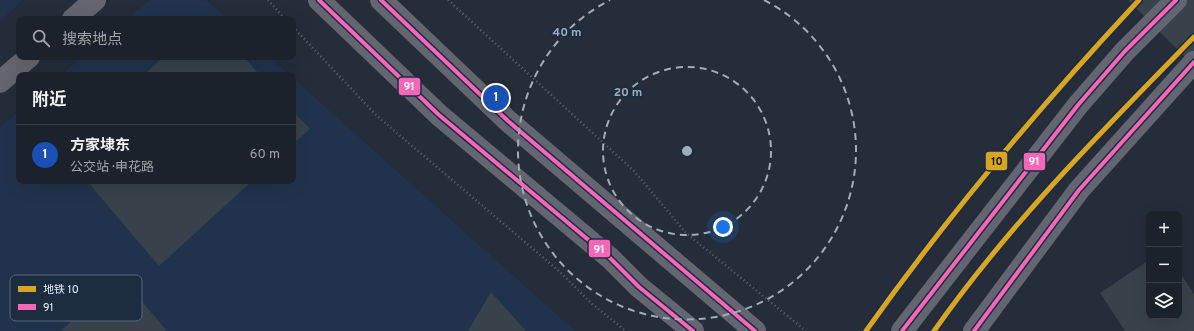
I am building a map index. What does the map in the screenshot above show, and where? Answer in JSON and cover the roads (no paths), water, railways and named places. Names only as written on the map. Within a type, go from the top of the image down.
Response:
[{"type":"main road","points":[[319,0],[439,115],[610,258],[639,287],[693,331]]},
{"type":"main road","points":[[381,0],[508,121],[755,331]]},
{"type":"main road","points":[[902,331],[1078,105],[1125,51],[1176,0]]},
{"type":"main road","points":[[974,331],[1079,190],[1194,62]]},
{"type":"street","points":[[76,16],[95,0]]},
{"type":"street","points":[[0,82],[26,60]]},
{"type":"metro line","name":"10","points":[[866,331],[930,245],[997,161],[1031,120],[1139,0]]},
{"type":"metro line","name":"10","points":[[934,331],[963,291],[1025,215],[1125,107],[1194,37]]},
{"type":"place","name":"方家埭东","points":[[496,98]]}]
